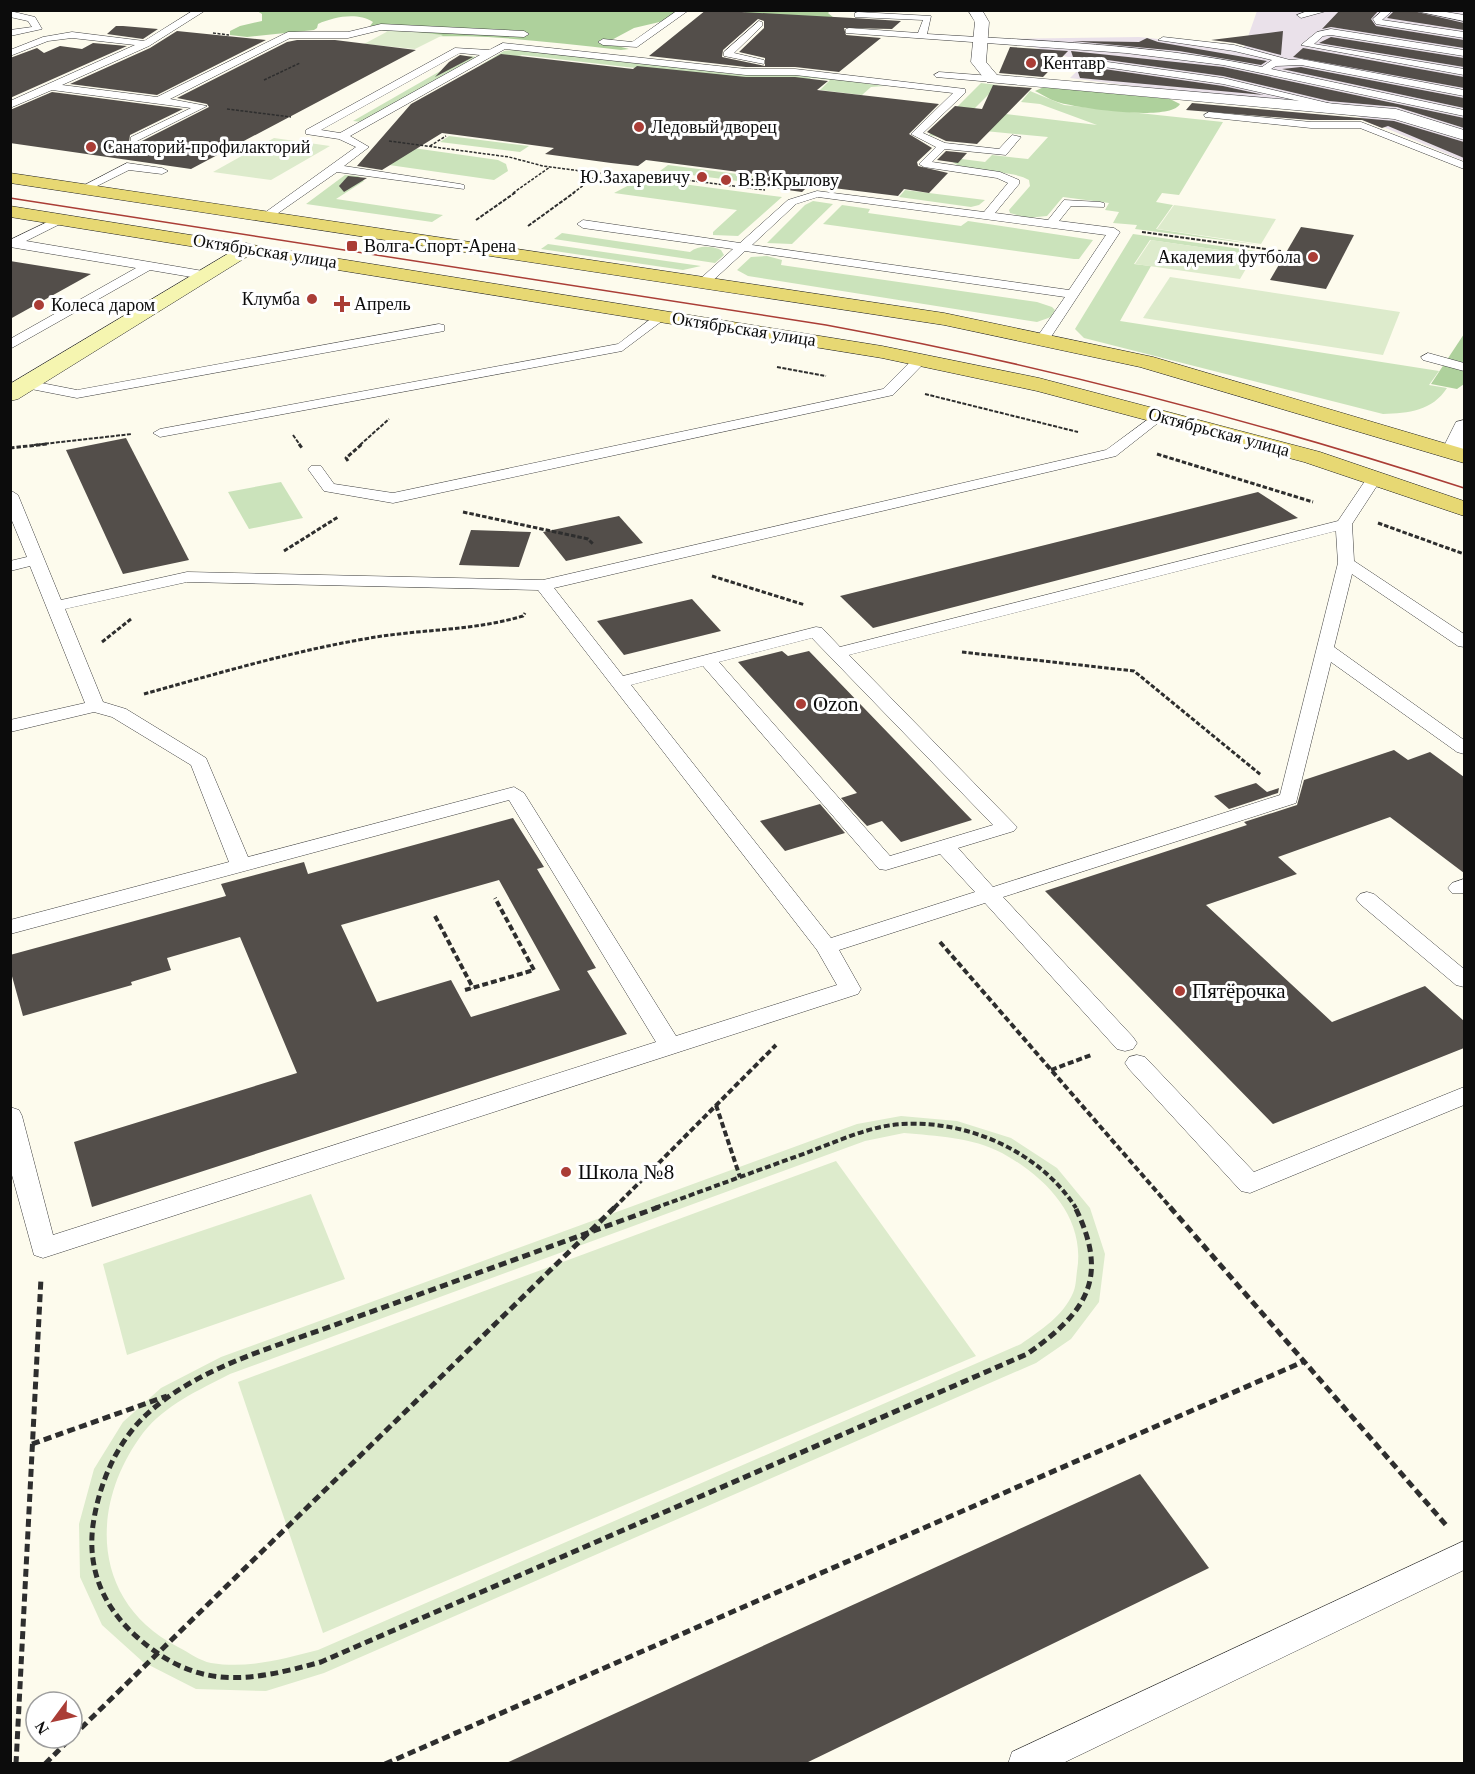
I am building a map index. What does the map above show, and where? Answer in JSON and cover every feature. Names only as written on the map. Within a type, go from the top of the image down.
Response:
[{"type":"main road","name":"Октябрьская улица","points":[[10,178],[944,319],[1145,362],[1459,454]]},
{"type":"main road","name":"Октябрьская улица","points":[[10,211],[661,315],[920,360],[1039,385],[1312,457],[1464,508]]},
{"type":"main road","points":[[246,249],[293,220]]},
{"type":"street","points":[[975,10],[981,17],[982,38],[978,62],[992,79],[1359,115],[1416,118],[1464,135]]},
{"type":"street","points":[[18,389],[246,249]]},
{"type":"street","points":[[1459,454],[1464,427]]},
{"type":"lane","points":[[10,105],[146,44],[202,10]]},
{"type":"lane","points":[[588,40],[634,45],[685,10]]},
{"type":"lane","points":[[1298,26],[1299,13],[1326,10]]},
{"type":"lane","points":[[1389,10],[1377,20],[1464,35]]},
{"type":"lane","points":[[1415,10],[1464,18]]},
{"type":"lane","points":[[10,14],[32,19],[37,30]]},
{"type":"lane","points":[[858,15],[928,18],[922,35]]},
{"type":"lane","points":[[759,24],[727,54],[764,62],[890,71]]},
{"type":"lane","points":[[158,101],[276,40],[299,33],[348,35],[381,27],[530,35]]},
{"type":"lane","points":[[10,33],[37,30],[146,44]]},
{"type":"lane","points":[[849,31],[982,38],[1126,50],[1265,70],[1464,113]]},
{"type":"lane","points":[[1464,53],[1331,32],[1320,34],[1306,45],[1464,72]]},
{"type":"lane","points":[[508,33],[492,41],[503,46],[746,72],[795,72],[961,91],[916,134],[943,146],[1002,153],[1016,137]]},
{"type":"lane","points":[[10,53],[46,39],[72,36]]},
{"type":"lane","points":[[254,38],[276,40]]},
{"type":"lane","points":[[1162,40],[1234,48],[1286,61],[1464,93]]},
{"type":"lane","points":[[342,136],[503,46]]},
{"type":"lane","points":[[267,216],[364,147],[342,136],[310,132],[458,50],[489,53]]},
{"type":"lane","points":[[1265,70],[1273,63],[1286,61]]},
{"type":"lane","points":[[1093,63],[1223,81],[1359,115],[1464,166]]},
{"type":"lane","points":[[924,74],[992,79]]},
{"type":"lane","points":[[51,87],[202,106]]},
{"type":"lane","points":[[135,139],[202,106]]},
{"type":"lane","points":[[1209,115],[1311,124],[1359,115]]},
{"type":"lane","points":[[943,146],[924,164],[999,175],[1015,182],[987,215]]},
{"type":"lane","points":[[82,189],[128,166],[162,171]]},
{"type":"lane","points":[[335,168],[460,187]]},
{"type":"lane","points":[[704,282],[792,202],[817,195],[1114,232],[1042,340]]},
{"type":"lane","points":[[1051,224],[1068,202],[1100,205]]},
{"type":"lane","points":[[12,244],[62,219]]},
{"type":"lane","points":[[583,224],[1073,294]]},
{"type":"lane","points":[[12,244],[203,275]]},
{"type":"lane","points":[[10,345],[148,266]]},
{"type":"lane","points":[[160,434],[622,346],[661,315]]},
{"type":"lane","points":[[18,389],[77,394],[439,328]]},
{"type":"lane","points":[[1428,357],[1464,367]]},
{"type":"lane","points":[[316,469],[329,488],[393,498],[450,492],[888,392],[920,360]]},
{"type":"lane","points":[[56,606],[187,577],[543,585],[1111,453],[1158,416]]},
{"type":"lane","points":[[826,947],[1289,799],[1346,563],[1344,524],[1374,478]]},
{"type":"lane","points":[[10,495],[95,706]]},
{"type":"lane","points":[[837,653],[1344,524]]},
{"type":"lane","points":[[10,566],[37,561]]},
{"type":"lane","points":[[1346,563],[1464,642]]},
{"type":"lane","points":[[10,1116],[43,1248],[850,989],[826,947],[543,585]]},
{"type":"lane","points":[[620,682],[706,660],[816,632],[1007,827],[886,864],[706,660]]},
{"type":"lane","points":[[1326,648],[1464,748]]},
{"type":"lane","points":[[10,726],[95,706],[119,713],[199,762],[241,865]]},
{"type":"lane","points":[[10,927],[514,794],[670,1046]]},
{"type":"lane","points":[[944,846],[1250,1184],[1464,1096]]},
{"type":"lane","points":[[1366,899],[1464,980]]},
{"type":"lane","points":[[1024,1764],[1464,1555]]},
{"type":"path","points":[[202,106],[328,122]]},
{"type":"path","points":[[430,146],[446,136]]},
{"type":"path","points":[[385,140],[509,157],[551,167],[662,177],[770,191]]},
{"type":"path","points":[[402,143],[406,140]]},
{"type":"path","points":[[472,223],[551,167]]},
{"type":"path","points":[[524,230],[600,173]]},
{"type":"path","points":[[744,187],[758,174]]},
{"type":"path","points":[[1114,232],[1131,231],[1281,251]]},
{"type":"path","points":[[240,579],[373,495],[346,458],[429,382]]},
{"type":"path","points":[[277,411],[316,469]]},
{"type":"path","points":[[10,448],[58,445],[125,434],[160,434]]},
{"type":"path","points":[[462,512],[588,538],[614,568]]},
{"type":"path","points":[[658,558],[812,607]]},
{"type":"path","points":[[95,706],[177,686],[300,650],[417,630],[490,626],[523,616],[543,585]]},
{"type":"path","points":[[960,652],[1134,671],[1289,799]]},
{"type":"path","points":[[465,990],[534,970],[495,898]]},
{"type":"path","points":[[435,916],[473,988]]},
{"type":"path","points":[[919,917],[1449,1528]]},
{"type":"path","points":[[84,1725],[591,1231],[783,1038]]},
{"type":"path","points":[[1051,1070],[1131,1053]]},
{"type":"path","points":[[716,1105],[740,1177]]},
{"type":"path","points":[[32,1444],[169,1395],[227,1365],[591,1231],[860,1133],[902,1124],[954,1129],[1005,1145],[1048,1173],[1080,1210],[1092,1254],[1085,1298],[1060,1332],[1028,1354],[321,1662],[266,1677],[202,1676],[157,1653],[115,1616],[94,1570],[93,1521],[107,1470],[135,1426],[169,1395]]},
{"type":"path","points":[[16,1764],[43,1248]]},
{"type":"path","points":[[385,1764],[1305,1361]]},
{"type":"path","points":[[45,1764],[59,1750]]},
{"type":"shaded area","points":[[1257,11],[1464,11],[1464,161],[1357,116],[1308,105],[1225,98],[1070,78],[1080,68],[1082,61],[1005,39],[1139,37],[1244,48]]},
{"type":"green space","points":[[746,10],[831,10],[828,13],[834,18],[744,14]]},
{"type":"green space","points":[[257,11],[680,11],[668,20],[634,28],[606,43],[629,49],[621,50],[505,38],[398,33],[370,26],[373,22],[353,16],[324,21],[314,30],[247,37],[230,35],[230,31],[240,26],[262,21],[262,14]]},
{"type":"green space","points":[[392,29],[443,35],[415,49],[364,44]]},
{"type":"green space","points":[[522,49],[743,75],[799,74],[884,86],[871,87],[862,95],[820,90],[830,80],[811,78],[800,87],[522,55],[493,66],[481,65],[504,51]]},
{"type":"green space","points":[[476,57],[362,122],[353,121],[463,58]]},
{"type":"green space","points":[[981,83],[998,85],[973,110],[1097,125],[1040,104],[1021,102],[1030,91],[1064,105],[1223,122],[1179,195],[1162,193],[1156,202],[1173,205],[1156,229],[1261,245],[1135,229],[1137,225],[1113,223],[1119,212],[1105,210],[1109,203],[1063,197],[1047,216],[1027,218],[1010,213],[1009,210],[1030,186],[1029,180],[1011,174],[965,167],[952,161],[954,158],[985,162],[992,155],[1028,159],[1048,137],[954,128],[952,140],[929,135]]},
{"type":"green space","points":[[1044,87],[1170,99],[1180,104],[1173,109],[1160,112],[1104,110],[1058,102],[1035,91]]},
{"type":"green space","points":[[449,136],[529,146],[520,152],[440,142]]},
{"type":"green space","points":[[274,138],[330,146],[271,180],[213,172]]},
{"type":"green space","points":[[392,145],[498,160],[506,164],[508,171],[494,180],[389,165]]},
{"type":"green space","points":[[668,165],[753,176],[746,182],[660,171]]},
{"type":"green space","points":[[345,175],[358,176],[364,181],[336,199],[443,215],[432,222],[306,204]]},
{"type":"green space","points":[[660,181],[782,197],[738,236],[713,235],[713,232],[737,210],[614,193],[633,183]]},
{"type":"green space","points":[[905,190],[985,200],[971,207],[899,197]]},
{"type":"green space","points":[[813,201],[833,204],[792,244],[767,243],[805,205]]},
{"type":"green space","points":[[842,205],[870,209],[868,213],[961,226],[968,221],[1093,240],[1079,259],[1074,259],[823,224]]},
{"type":"green space","points":[[1174,205],[1276,219],[1261,244],[1157,229]]},
{"type":"green space","points":[[562,233],[690,252],[697,248],[709,247],[721,250],[724,255],[715,263],[554,239]]},
{"type":"green space","points":[[1133,234],[1256,251],[1254,255],[1150,240],[1134,264],[1151,266],[1120,321],[1439,371],[1429,385],[1447,388],[1441,396],[1427,406],[1402,413],[1383,414],[1084,338],[1075,329]]},
{"type":"green space","points":[[1151,240],[1254,255],[1240,279],[1135,264]]},
{"type":"green space","points":[[548,244],[701,266],[683,270],[541,249]]},
{"type":"green space","points":[[767,256],[782,260],[781,265],[1037,302],[1055,310],[1051,317],[1037,322],[748,276],[737,270],[751,257]]},
{"type":"green space","points":[[1170,277],[1400,312],[1383,355],[1143,318]]},
{"type":"green space","points":[[1464,334],[1464,384],[1457,389],[1431,384]]},
{"type":"green space","points":[[281,482],[303,518],[249,529],[228,492]]},
{"type":"green space","points":[[901,1116],[957,1121],[1011,1138],[1057,1168],[1090,1208],[1105,1254],[1099,1302],[1071,1339],[1036,1363],[324,1673],[266,1691],[196,1689],[143,1662],[102,1625],[80,1577],[79,1524],[94,1469],[123,1422],[161,1388],[221,1357],[857,1124]],"holes":[[[904,1133],[966,1140],[1002,1153],[1034,1174],[1059,1201],[1069,1217],[1078,1252],[1074,1291],[1057,1316],[1021,1344],[318,1650],[252,1664],[211,1663],[178,1647],[149,1628],[128,1605],[114,1578],[108,1550],[107,1520],[113,1490],[125,1461],[143,1433],[162,1414],[183,1399],[230,1374],[865,1141]]]},
{"type":"green space","points":[[836,1161],[976,1356],[323,1633],[238,1382]]},
{"type":"green space","points":[[311,1194],[345,1279],[127,1355],[103,1264]]},
{"type":"building","points":[[706,10],[901,21],[892,29],[844,28],[846,35],[881,38],[839,72],[795,67],[746,67],[649,56]],"holes":[[[758,19],[764,21],[764,28],[739,52],[765,58],[765,66],[722,57],[723,50]]]},
{"type":"building","points":[[1340,10],[1379,10],[1371,19],[1376,26],[1464,40],[1464,48],[1331,27],[1322,29]]},
{"type":"building","points":[[1395,10],[1409,10],[1464,23],[1464,30],[1387,18]]},
{"type":"building","points":[[116,26],[158,29],[143,39],[107,34]]},
{"type":"building","points":[[177,31],[266,40],[157,95],[70,84],[150,48]]},
{"type":"building","points":[[1283,31],[1281,55],[1235,43],[1211,40]]},
{"type":"building","points":[[1331,37],[1464,58],[1464,67],[1319,43]]},
{"type":"building","points":[[1147,38],[1158,42],[1267,61],[1261,65],[1179,51],[1072,41],[1139,42]]},
{"type":"building","points":[[335,40],[416,50],[191,169],[10,143],[10,110],[52,92],[183,109],[130,135],[129,142],[136,144],[209,107],[207,104],[177,98],[287,42]]},
{"type":"building","points":[[93,43],[127,46],[10,98],[10,58],[37,48],[44,53],[60,46],[82,49]]},
{"type":"building","points":[[1010,47],[1068,51],[1043,77],[999,73]]},
{"type":"building","points":[[1303,48],[1464,77],[1464,88],[1293,57]]},
{"type":"building","points":[[1071,51],[1223,67],[1464,118],[1464,128],[1397,107],[1329,101],[1223,76],[1093,58],[1086,63],[1090,67],[1223,86],[1264,95],[1080,78]]},
{"type":"building","name":"Ледовый дворец","points":[[501,54],[633,69],[637,66],[746,77],[795,77],[828,81],[817,90],[939,104],[909,134],[932,148],[917,162],[918,166],[948,173],[929,193],[904,189],[898,196],[809,185],[802,192],[759,186],[770,176],[646,160],[638,166],[611,163],[545,154],[554,148],[442,133],[382,170],[357,166],[411,104]]},
{"type":"building","points":[[460,55],[473,57],[435,77],[449,62]]},
{"type":"building","points":[[1301,67],[1464,98],[1464,108],[1282,69]]},
{"type":"building","points":[[993,85],[1032,88],[977,144],[946,141],[927,132],[955,106],[982,109]]},
{"type":"building","points":[[1192,103],[1394,121],[1464,142],[1464,158],[1388,126],[1382,128],[1362,120],[1311,120],[1186,110]]},
{"type":"building","points":[[946,151],[967,153],[958,163],[937,160]]},
{"type":"building","points":[[348,176],[367,178],[344,192],[339,186]]},
{"type":"building","name":"Академия футбола","points":[[1301,227],[1354,235],[1326,289],[1270,280]]},
{"type":"building","points":[[10,261],[91,274],[10,319]]},
{"type":"building","points":[[126,438],[189,560],[123,574],[66,450]]},
{"type":"building","points":[[1258,492],[1298,518],[873,628],[840,596]]},
{"type":"building","points":[[619,516],[643,543],[566,561],[543,532]]},
{"type":"building","points":[[471,530],[531,532],[519,567],[459,565]]},
{"type":"building","points":[[692,599],[721,631],[624,655],[597,621]]},
{"type":"building","points":[[782,651],[788,656],[809,651],[972,820],[901,842],[882,821],[867,826],[841,798],[857,793],[738,662]]},
{"type":"building","points":[[1394,750],[1408,760],[1430,752],[1464,777],[1464,873],[1390,817],[1278,857],[1297,874],[1206,905],[1332,1022],[1425,986],[1464,1021],[1464,1048],[1273,1124],[1045,891],[1247,825],[1244,822],[1297,805],[1304,780]]},
{"type":"building","points":[[1256,783],[1267,792],[1279,788],[1278,793],[1229,809],[1214,796]]},
{"type":"building","points":[[820,804],[845,833],[785,851],[760,821]]},
{"type":"building","points":[[513,818],[544,867],[537,869],[596,968],[587,971],[627,1034],[92,1207],[74,1142],[297,1073],[240,937],[167,958],[171,970],[131,982],[132,985],[23,1016],[10,969],[10,955],[226,896],[221,884],[304,862],[308,874]],"holes":[[[499,880],[560,990],[471,1017],[451,980],[377,1002],[341,925]]]},
{"type":"building","points":[[1140,1474],[1209,1568],[804,1764],[504,1764]]},
{"type":"tram line","points":[[10,198],[826,325],[907,341],[1148,396],[1306,439],[1464,488]]},
{"type":"place","name":"Кентавр","points":[[1031,63]]},
{"type":"place","name":"Ледовый дворец","points":[[639,127]]},
{"type":"place","name":"Санаторий-профилакторий","points":[[91,147]]},
{"type":"place","name":"Ю.Захаревичу","points":[[702,177]]},
{"type":"place","name":"В.В.Крылову","points":[[726,180]]},
{"type":"place","name":"Волга-Спорт-Арена","points":[[352,246]]},
{"type":"place","name":"Академия футбола","points":[[1313,257]]},
{"type":"place","name":"Клумба","points":[[312,299]]},
{"type":"place","name":"Апрель","points":[[342,304]]},
{"type":"place","name":"Колеса даром","points":[[39,305]]},
{"type":"place","name":"Ozon","points":[[801,704]]},
{"type":"place","name":"Пятёрочка","points":[[1180,991]]},
{"type":"place","name":"Школа №8","points":[[566,1172]]}]
